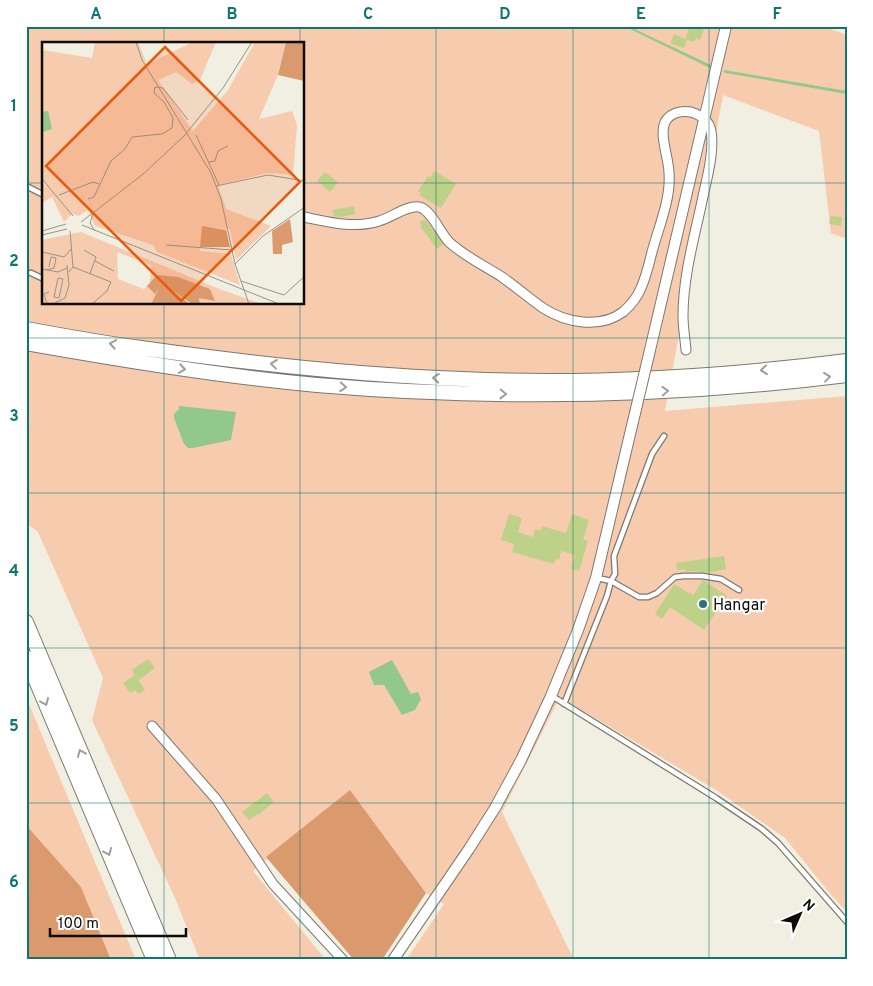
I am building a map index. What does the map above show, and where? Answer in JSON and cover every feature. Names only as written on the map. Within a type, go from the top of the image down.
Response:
[{"type":"highway","points":[[26,329],[139,348],[242,361],[350,372],[462,379],[649,378],[754,371],[847,361]]},
{"type":"highway","points":[[26,343],[190,370],[265,380],[456,393],[648,392],[756,385],[847,375]]},
{"type":"highway","points":[[26,348],[65,350]]},
{"type":"highway","points":[[26,622],[169,960]]},
{"type":"highway","points":[[26,657],[154,960]]},
{"type":"street","points":[[392,960],[495,808],[521,760],[551,696],[578,630],[596,578],[726,26]]},
{"type":"street","points":[[305,217],[342,224],[365,224],[380,221],[408,209],[424,208],[443,235],[455,247],[502,277],[543,308],[576,321],[600,322],[617,316],[624,311],[642,287],[668,196],[669,173],[663,135],[665,122],[675,113],[688,112],[709,122],[712,143],[685,288],[683,315],[686,350]]},
{"type":"street","points":[[152,726],[216,799],[273,884],[343,960]]},
{"type":"lane","points":[[26,186],[42,194]]},
{"type":"lane","points":[[31,273],[42,278]]},
{"type":"lane","points":[[564,704],[615,574],[614,556],[652,454],[664,436]]},
{"type":"lane","points":[[596,578],[611,581],[639,597],[648,597],[657,593],[675,578],[684,576],[702,576],[721,580],[740,590]]},
{"type":"lane","points":[[551,696],[716,798],[762,829],[778,842],[847,922]]},
{"type":"shaded area","points":[[26,26],[823,26],[847,35],[847,239],[831,233],[819,131],[723,95],[665,411],[847,396],[847,912],[785,838],[716,790],[560,697],[502,812],[574,960],[406,960],[444,904],[426,893],[350,790],[253,871],[326,960],[200,960],[175,898],[92,720],[103,678],[38,532],[26,523]]},
{"type":"shaded area","points":[[624,26],[628,26],[713,66],[712,69]]},
{"type":"shaded area","points":[[724,70],[847,91],[847,94],[726,73]]},
{"type":"shaded area","points":[[179,406],[236,412],[231,440],[188,448],[184,444],[174,418],[174,414],[179,409]]},
{"type":"shaded area","points":[[392,660],[411,694],[418,692],[421,699],[415,710],[402,715],[384,685],[374,685],[369,672]]},
{"type":"shaded area","points":[[26,697],[136,960],[111,960],[81,887],[26,825]]},
{"type":"shaded area","points":[[350,790],[426,893],[382,960],[354,960],[266,857]]},
{"type":"shaded area","points":[[26,825],[81,887],[111,960],[26,960]]},
{"type":"building","points":[[690,26],[705,26],[700,40],[696,38],[694,42],[685,39]]},
{"type":"building","points":[[674,34],[687,40],[684,48],[670,43]]},
{"type":"building","points":[[434,171],[456,184],[441,208],[419,195],[421,193],[418,191],[428,176],[430,178]]},
{"type":"building","points":[[325,172],[338,182],[330,192],[317,181]]},
{"type":"building","points":[[354,206],[355,214],[340,217],[334,216],[332,210]]},
{"type":"building","points":[[831,216],[842,217],[841,226],[829,224]]},
{"type":"building","points":[[425,219],[443,244],[437,249],[420,226],[422,225],[419,222]]},
{"type":"building","points":[[509,514],[522,518],[518,532],[533,537],[535,529],[541,531],[542,526],[566,533],[572,514],[589,520],[583,540],[588,541],[579,571],[571,569],[575,555],[561,551],[559,560],[556,559],[554,564],[512,552],[514,544],[501,540]]},
{"type":"building","name":"Hangar","points":[[724,556],[726,569],[706,573],[686,572],[685,569],[677,570],[676,563]]},
{"type":"building","name":"Hangar","points":[[703,580],[727,596],[704,630],[670,607],[662,619],[655,614],[674,584],[693,595]]},
{"type":"building","points":[[148,659],[155,668],[139,680],[132,670]]},
{"type":"building","points":[[135,675],[145,690],[139,694],[135,690],[130,693],[123,683]]},
{"type":"building","points":[[267,793],[274,802],[249,820],[242,812]]},
{"type":"place","name":"Hangar","points":[[703,604]]}]
